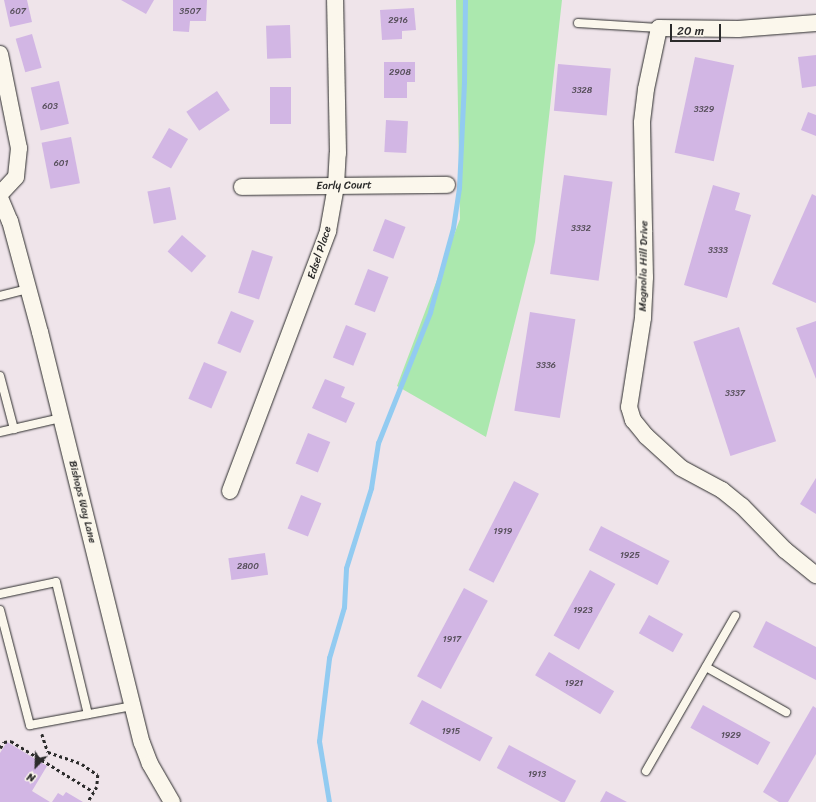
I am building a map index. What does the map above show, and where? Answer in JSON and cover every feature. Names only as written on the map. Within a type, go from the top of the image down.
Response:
[{"type":"street","name":"Edsel Place","points":[[230,491],[323,251],[336,186],[335,0]]},
{"type":"street","points":[[659,28],[738,30],[816,23]]},
{"type":"street","name":"Magnolia Hill Drive","points":[[659,28],[646,89],[642,123],[645,277],[643,318],[629,407],[633,420],[646,436],[681,468],[722,490],[742,506],[785,550],[816,575]]},
{"type":"street","points":[[0,54],[19,148],[16,177],[0,194]]},
{"type":"street","name":"Early Court","points":[[242,187],[447,185]]},
{"type":"street","name":"Bishops Way Lane","points":[[0,198],[10,221],[29,289],[133,706],[150,764],[172,802]]},
{"type":"lane","points":[[578,23],[659,28]]},
{"type":"lane","points":[[0,296],[29,289]]},
{"type":"lane","points":[[0,376],[14,429]]},
{"type":"lane","points":[[0,432],[61,418]]},
{"type":"lane","points":[[0,594],[56,582],[88,714]]},
{"type":"lane","points":[[0,610],[30,726],[133,706]]},
{"type":"lane","points":[[646,771],[735,616]]},
{"type":"lane","points":[[706,667],[786,712]]},
{"type":"path","points":[[0,748],[4,742],[11,741],[94,792]]},
{"type":"path","points":[[46,749],[53,754],[92,769],[98,775],[99,782],[88,802]]},
{"type":"green space","points":[[456,0],[562,0],[535,242],[486,437],[397,386],[460,219]]},
{"type":"building","points":[[4,0],[27,0],[32,22],[10,27]]},
{"type":"building","points":[[121,0],[154,0],[146,14]]},
{"type":"building","points":[[173,0],[207,0],[206,21],[190,21],[189,32],[173,31]]},
{"type":"building","points":[[414,8],[416,30],[402,31],[402,39],[382,40],[380,10]]},
{"type":"building","points":[[290,25],[291,58],[267,59],[266,26]]},
{"type":"building","points":[[32,34],[42,68],[25,72],[16,39]]},
{"type":"building","points":[[816,55],[816,86],[802,88],[798,57]]},
{"type":"building","points":[[695,57],[734,65],[714,161],[675,153]]},
{"type":"building","points":[[384,62],[415,62],[415,82],[407,82],[407,98],[384,98]]},
{"type":"building","points":[[558,64],[611,69],[607,115],[554,111]]},
{"type":"building","points":[[59,81],[69,124],[41,130],[31,88]]},
{"type":"building","points":[[270,87],[291,87],[291,124],[270,124]]},
{"type":"building","points":[[217,91],[230,110],[199,131],[186,112]]},
{"type":"building","points":[[808,112],[816,115],[816,136],[801,130]]},
{"type":"building","points":[[386,120],[408,121],[406,153],[384,152]]},
{"type":"building","points":[[169,128],[188,139],[171,168],[152,157]]},
{"type":"building","points":[[71,137],[80,183],[51,189],[42,143]]},
{"type":"building","points":[[564,175],[613,182],[599,281],[550,274]]},
{"type":"building","points":[[713,185],[740,193],[735,210],[751,215],[727,298],[684,285]]},
{"type":"building","points":[[170,187],[176,219],[154,224],[147,191]]},
{"type":"building","points":[[812,194],[816,196],[816,303],[772,284]]},
{"type":"building","points":[[385,219],[406,227],[393,259],[373,251]]},
{"type":"building","points":[[182,235],[206,256],[192,273],[168,252]]},
{"type":"building","points":[[252,250],[273,257],[259,300],[238,293]]},
{"type":"building","points":[[368,269],[389,277],[375,312],[354,304]]},
{"type":"building","points":[[231,311],[254,321],[240,353],[217,343]]},
{"type":"building","points":[[530,312],[575,319],[560,418],[514,411]]},
{"type":"building","points":[[816,321],[816,379],[796,328]]},
{"type":"building","points":[[346,325],[366,333],[353,366],[333,357]]},
{"type":"building","points":[[739,327],[776,441],[730,456],[693,342]]},
{"type":"building","points":[[204,362],[227,372],[211,409],[188,399]]},
{"type":"building","points":[[325,379],[345,387],[341,397],[355,403],[346,423],[312,408]]},
{"type":"building","points":[[308,433],[330,442],[318,473],[296,464]]},
{"type":"building","points":[[816,478],[816,514],[800,504]]},
{"type":"building","points":[[514,481],[539,494],[494,583],[469,570]]},
{"type":"building","points":[[301,495],[321,503],[308,537],[288,528]]},
{"type":"building","points":[[601,526],[670,561],[657,585],[589,550]]},
{"type":"building","points":[[265,553],[268,575],[231,580],[228,558]]},
{"type":"building","points":[[590,570],[615,584],[579,650],[554,636]]},
{"type":"building","points":[[464,588],[488,601],[441,689],[417,676]]},
{"type":"building","points":[[649,615],[683,634],[673,652],[639,633]]},
{"type":"building","points":[[766,621],[816,647],[816,680],[753,647]]},
{"type":"building","points":[[549,652],[614,691],[600,714],[535,675]]},
{"type":"building","points":[[422,700],[493,738],[480,761],[409,724]]},
{"type":"building","points":[[703,705],[770,742],[758,765],[690,728]]},
{"type":"building","points":[[813,706],[816,708],[816,754],[788,802],[779,802],[763,792]]},
{"type":"building","points":[[7,742],[47,766],[32,791],[50,802],[0,802],[0,753]]},
{"type":"building","points":[[509,745],[576,781],[565,802],[561,802],[497,768]]},
{"type":"building","points":[[606,791],[627,802],[600,802]]},
{"type":"building","points":[[66,792],[83,802],[52,802],[58,793],[63,796]]},
{"type":"waterway","points":[[329,802],[319,741],[329,658],[344,607],[346,568],[371,488],[378,443],[430,312],[453,228],[459,188],[464,82],[465,0]]}]
